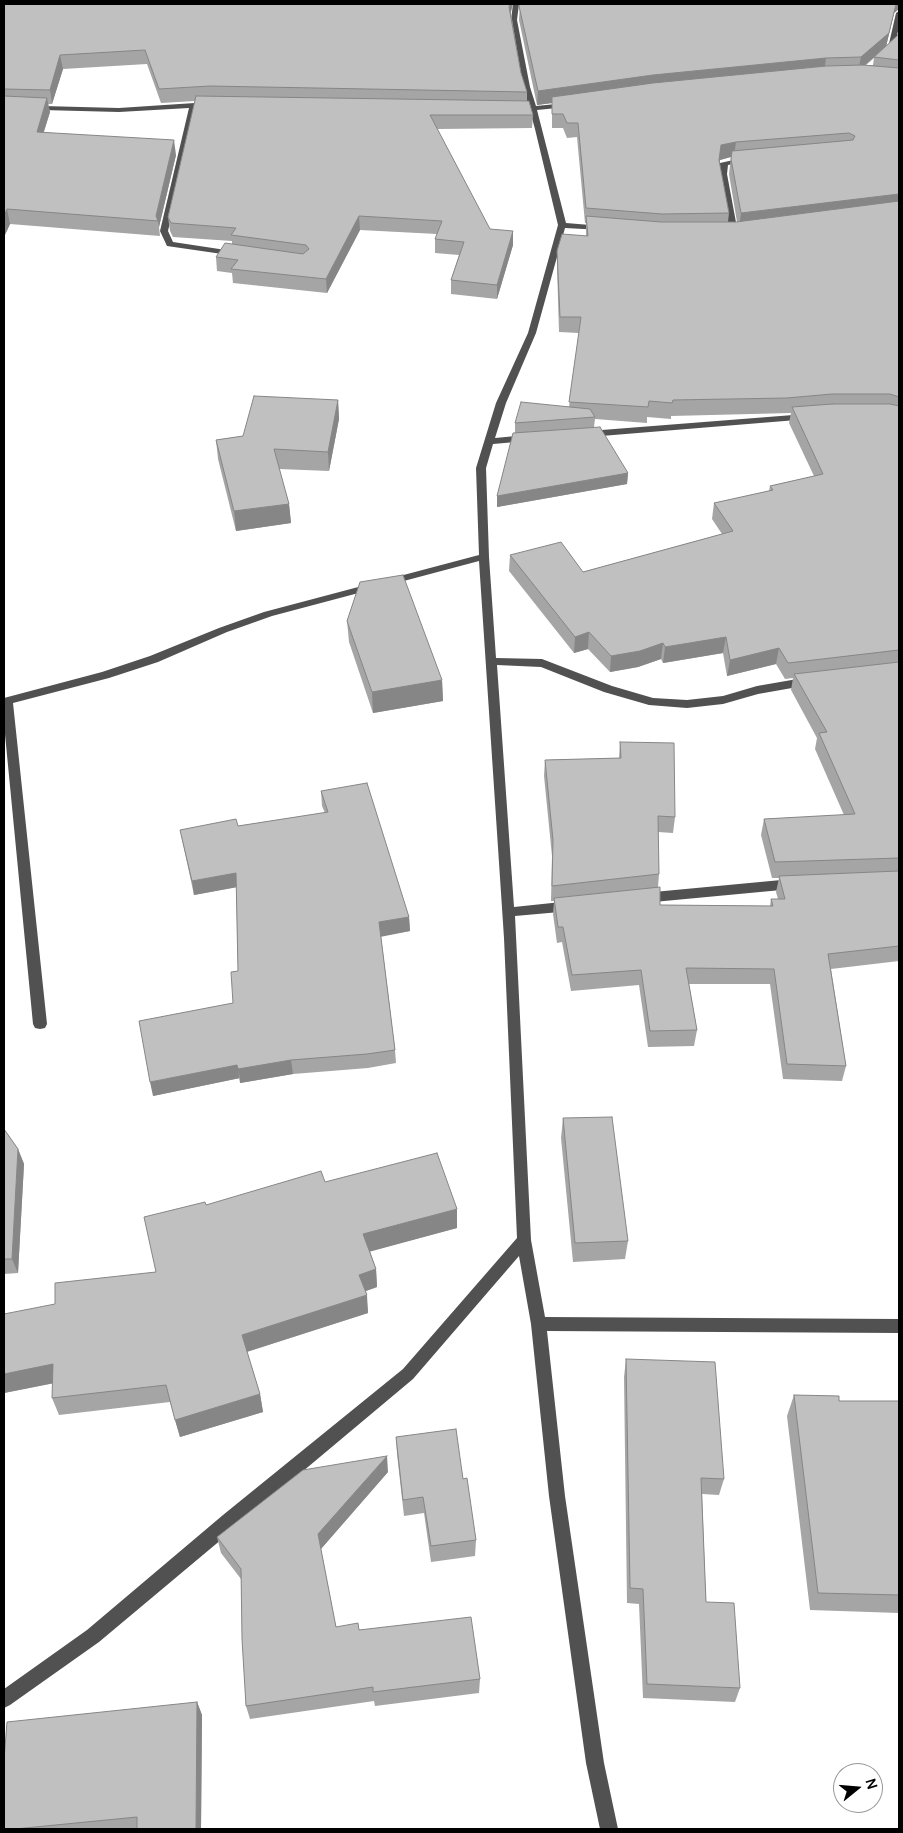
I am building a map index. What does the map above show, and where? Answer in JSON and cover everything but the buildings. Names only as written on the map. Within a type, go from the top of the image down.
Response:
[{"type":"street","points":[[516,4],[514,20],[526,87],[562,225],[532,333],[501,403],[481,468],[484,557],[509,912],[524,1240],[539,1324],[557,1496],[595,1763],[609,1829]]},
{"type":"street","points":[[880,59],[891,49],[899,15]]},
{"type":"street","points":[[4,107],[119,110],[221,104]]},
{"type":"street","points":[[514,109],[533,110],[573,104]]},
{"type":"street","points":[[193,105],[164,231],[170,244],[246,256]]},
{"type":"street","points":[[744,232],[729,233],[723,174],[724,163],[753,158]]},
{"type":"street","points":[[562,225],[612,229]]},
{"type":"street","points":[[577,435],[820,416]]},
{"type":"street","points":[[489,441],[538,438]]},
{"type":"street","points":[[40,1024],[5,702],[106,675],[154,659],[223,630],[268,614],[484,557]]},
{"type":"street","points":[[491,661],[542,663],[608,689],[653,702],[678,704],[723,700],[757,690],[822,680]]},
{"type":"street","points":[[627,900],[766,885],[804,884]]},
{"type":"street","points":[[509,912],[588,904]]},
{"type":"street","points":[[4,1699],[93,1636],[408,1374],[524,1240]]},
{"type":"street","points":[[539,1324],[899,1326]]}]
